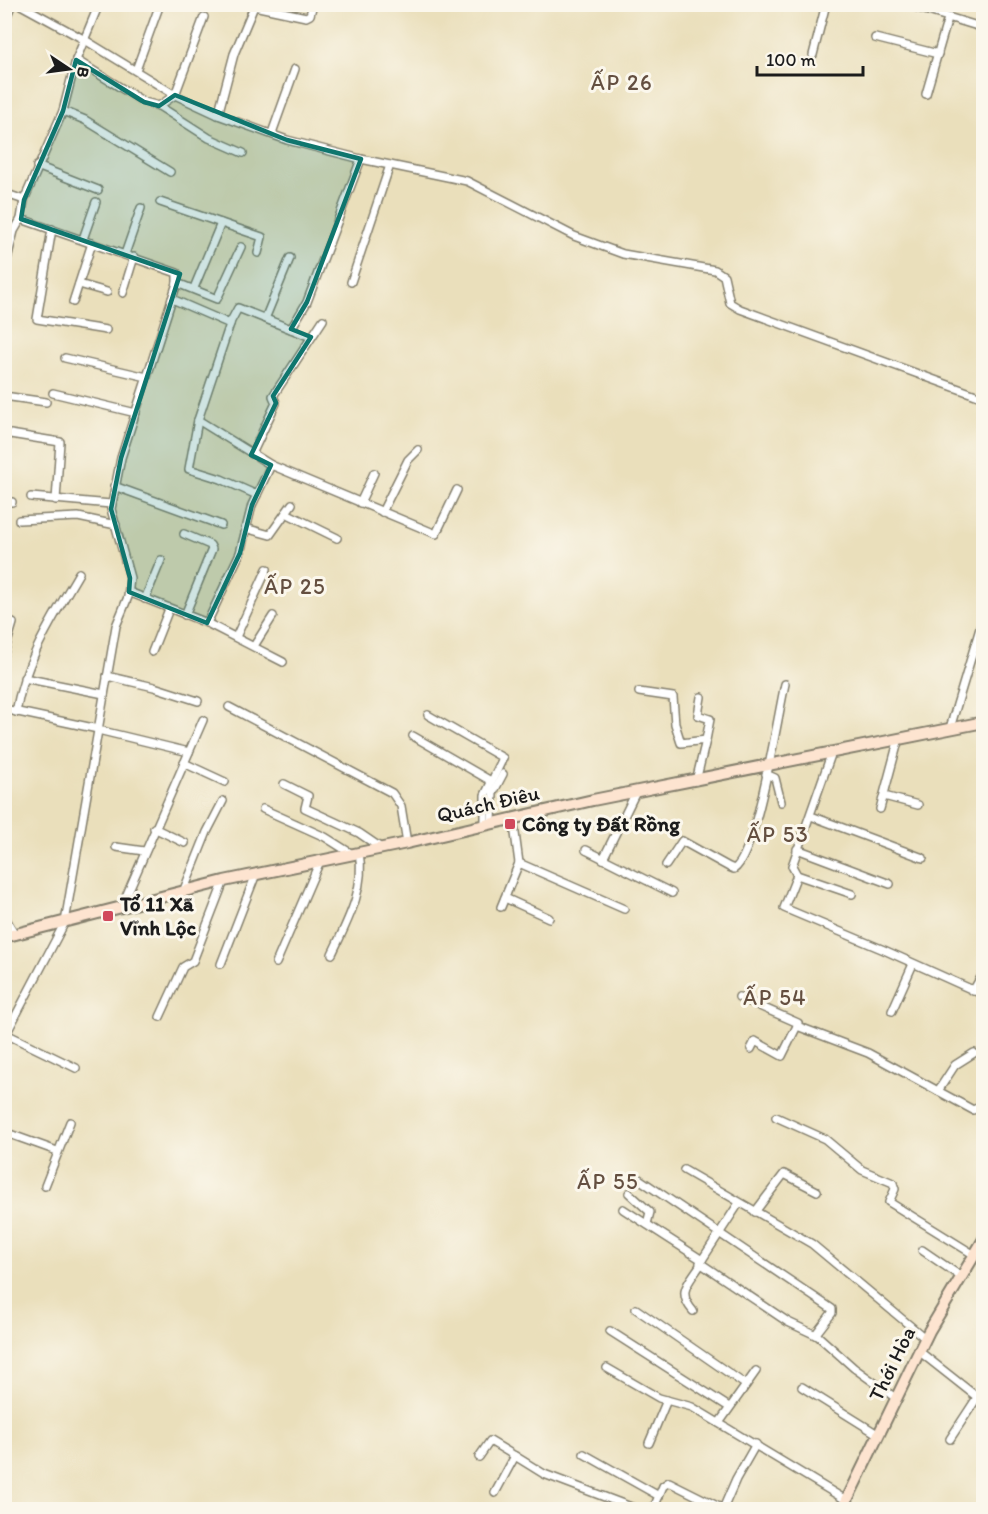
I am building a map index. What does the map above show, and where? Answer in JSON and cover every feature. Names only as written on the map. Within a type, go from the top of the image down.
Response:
[{"type":"main road","name":"Quách Điêu","points":[[10,935],[256,874],[636,792],[768,770],[832,752],[984,722]]},
{"type":"main road","name":"Thới Hòa","points":[[844,1505],[926,1339],[960,1276],[984,1239]]},
{"type":"street","points":[[4,22],[12,4]]},
{"type":"street","points":[[19,4],[175,94],[218,115],[272,133],[288,141],[467,181],[574,236],[623,254],[715,270],[724,276],[730,303],[740,309],[984,398]]},
{"type":"street","points":[[4,271],[14,231],[21,219],[24,200],[63,111],[76,60],[99,4]]},
{"type":"street","points":[[136,70],[160,4]]},
{"type":"street","points":[[218,115],[234,54],[254,5],[306,17],[310,15],[313,4]]},
{"type":"street","points":[[813,55],[826,4]]},
{"type":"street","points":[[905,4],[984,28]]},
{"type":"street","points":[[159,106],[175,94],[204,17]]},
{"type":"street","points":[[926,94],[948,18]]},
{"type":"street","points":[[875,38],[938,54]]},
{"type":"street","points":[[76,60],[144,102],[159,106],[208,138],[243,153]]},
{"type":"street","points":[[272,133],[295,69]]},
{"type":"street","points":[[63,111],[85,120],[170,172]]},
{"type":"street","points":[[291,329],[307,302],[361,159]]},
{"type":"street","points":[[351,282],[390,165]]},
{"type":"street","points":[[37,166],[99,190]]},
{"type":"street","points":[[4,193],[24,200]]},
{"type":"street","points":[[82,239],[96,202]]},
{"type":"street","points":[[160,202],[262,237],[258,253]]},
{"type":"street","points":[[125,254],[141,208]]},
{"type":"street","points":[[21,219],[177,273],[177,283],[114,486],[111,504],[130,578],[129,592],[116,626],[65,922],[5,1036],[76,1068]]},
{"type":"street","points":[[194,288],[220,223]]},
{"type":"street","points":[[52,229],[37,319],[106,330]]},
{"type":"street","points":[[73,302],[92,243]]},
{"type":"street","points":[[177,283],[217,299],[241,247]]},
{"type":"street","points":[[123,293],[134,257]]},
{"type":"street","points":[[265,320],[290,258]]},
{"type":"street","points":[[79,284],[107,292]]},
{"type":"street","points":[[172,299],[230,324]]},
{"type":"street","points":[[257,495],[221,479],[189,469],[198,420],[230,324],[238,308],[310,337]]},
{"type":"street","points":[[252,454],[276,403],[273,396],[323,320]]},
{"type":"street","points":[[65,358],[147,377]]},
{"type":"street","points":[[53,393],[136,413]]},
{"type":"street","points":[[4,396],[46,402]]},
{"type":"street","points":[[198,420],[271,465],[436,534],[457,490]]},
{"type":"street","points":[[4,433],[60,442],[56,500]]},
{"type":"street","points":[[382,512],[408,460],[418,450]]},
{"type":"street","points":[[207,623],[240,553],[245,528],[271,465]]},
{"type":"street","points":[[360,502],[374,472]]},
{"type":"street","points":[[114,486],[221,525]]},
{"type":"street","points":[[31,497],[111,504]]},
{"type":"street","points":[[245,528],[270,535],[292,504]]},
{"type":"street","points":[[286,513],[337,538]]},
{"type":"street","points":[[19,520],[78,517],[116,525]]},
{"type":"street","points":[[184,534],[210,545],[212,549],[185,615]]},
{"type":"street","points":[[145,598],[161,560]]},
{"type":"street","points":[[236,637],[267,569]]},
{"type":"street","points":[[16,712],[24,678],[32,657],[78,573]]},
{"type":"street","points":[[129,592],[207,623],[283,662]]},
{"type":"street","points":[[152,652],[169,609]]},
{"type":"street","points":[[950,728],[984,615]]},
{"type":"street","points":[[254,646],[273,616]]},
{"type":"street","points":[[4,653],[13,623]]},
{"type":"street","points":[[107,676],[198,701]]},
{"type":"street","points":[[24,678],[104,694]]},
{"type":"street","points":[[666,865],[682,840],[729,867],[737,867],[748,846],[768,770],[785,684]]},
{"type":"street","points":[[639,692],[673,697],[675,724],[681,743],[706,740]]},
{"type":"street","points":[[696,781],[710,719],[698,715],[701,697]]},
{"type":"street","points":[[229,707],[392,793],[401,806],[407,843]]},
{"type":"street","points":[[4,709],[189,752]]},
{"type":"street","points":[[428,715],[503,758],[485,795],[488,824]]},
{"type":"street","points":[[122,908],[144,851],[203,720]]},
{"type":"street","points":[[413,736],[491,781]]},
{"type":"street","points":[[880,810],[899,738]]},
{"type":"street","points":[[832,752],[792,866],[797,875],[852,894]]},
{"type":"street","points":[[184,764],[225,782]]},
{"type":"street","points":[[768,770],[775,778],[781,802]]},
{"type":"street","points":[[488,824],[493,793],[503,774]]},
{"type":"street","points":[[284,784],[308,796],[305,808],[359,833],[381,848]]},
{"type":"street","points":[[603,858],[636,792]]},
{"type":"street","points":[[884,796],[918,805]]},
{"type":"street","points":[[183,892],[207,832],[223,801]]},
{"type":"street","points":[[263,808],[356,853],[362,871],[361,880],[349,918],[332,954]]},
{"type":"street","points":[[811,816],[923,858]]},
{"type":"street","points":[[501,907],[519,863],[513,818]]},
{"type":"street","points":[[154,828],[186,843]]},
{"type":"street","points":[[116,847],[144,851]]},
{"type":"street","points":[[797,849],[890,884]]},
{"type":"street","points":[[586,850],[672,893]]},
{"type":"street","points":[[276,963],[320,861]]},
{"type":"street","points":[[519,863],[624,909]]},
{"type":"street","points":[[221,964],[256,874]]},
{"type":"street","points":[[797,875],[784,908],[984,995]]},
{"type":"street","points":[[160,1017],[183,967],[193,961],[224,881]]},
{"type":"street","points":[[505,898],[549,918]]},
{"type":"street","points":[[4,916],[10,935]]},
{"type":"street","points":[[892,1011],[913,964]]},
{"type":"street","points":[[973,991],[984,972]]},
{"type":"street","points":[[739,997],[798,1023],[782,1056],[755,1041],[751,1049]]},
{"type":"street","points":[[797,1026],[868,1053],[973,1110],[984,1105]]},
{"type":"street","points":[[938,1091],[955,1065],[974,1053]]},
{"type":"street","points":[[776,1117],[825,1139],[862,1170],[893,1183],[895,1189],[889,1202],[973,1254]]},
{"type":"street","points":[[45,1186],[70,1122]]},
{"type":"street","points":[[4,1132],[57,1151]]},
{"type":"street","points":[[684,1170],[812,1244],[926,1339]]},
{"type":"street","points":[[755,1212],[784,1174],[817,1191]]},
{"type":"street","points":[[639,1179],[832,1309],[832,1313],[815,1335]]},
{"type":"street","points":[[629,1193],[650,1212],[647,1224]]},
{"type":"street","points":[[693,1311],[685,1301],[684,1290],[739,1203]]},
{"type":"street","points":[[622,1209],[788,1322],[815,1335],[854,1368],[897,1399]]},
{"type":"street","points":[[921,1250],[960,1276]]},
{"type":"street","points":[[636,1309],[746,1384]]},
{"type":"street","points":[[610,1331],[729,1407]]},
{"type":"street","points":[[920,1352],[977,1397]]},
{"type":"street","points":[[607,1368],[659,1398],[692,1407],[756,1444],[844,1505]]},
{"type":"street","points":[[719,1423],[756,1371]]},
{"type":"street","points":[[802,1387],[879,1435]]},
{"type":"street","points":[[950,1439],[984,1387]]},
{"type":"street","points":[[648,1443],[667,1400]]},
{"type":"street","points":[[479,1457],[490,1441],[544,1474],[639,1509]]},
{"type":"street","points":[[653,1509],[663,1486],[669,1482],[723,1509],[735,1479],[756,1444]]},
{"type":"street","points":[[584,1454],[659,1496]]},
{"type":"street","points":[[495,1493],[515,1456]]},
{"type":"highlighted area","points":[[76,60],[144,102],[159,106],[175,95],[287,140],[361,159],[307,302],[291,329],[311,337],[273,396],[276,403],[251,455],[271,465],[252,505],[240,553],[207,623],[129,592],[130,578],[111,509],[121,458],[180,274],[21,219],[24,200],[63,111]]},
{"type":"place","name":"Công ty Đất Rồng","points":[[510,824]]},
{"type":"place","name":"Tổ 11 Xã Vĩnh Lộc","points":[[108,916]]},
{"type":"district","name":"ẤP 26","points":[[622,82]]},
{"type":"district","name":"ẤP 25","points":[[295,586]]},
{"type":"district","name":"ẤP 53","points":[[778,834]]},
{"type":"district","name":"ẤP 54","points":[[775,997]]},
{"type":"district","name":"ẤP 55","points":[[608,1181]]}]
